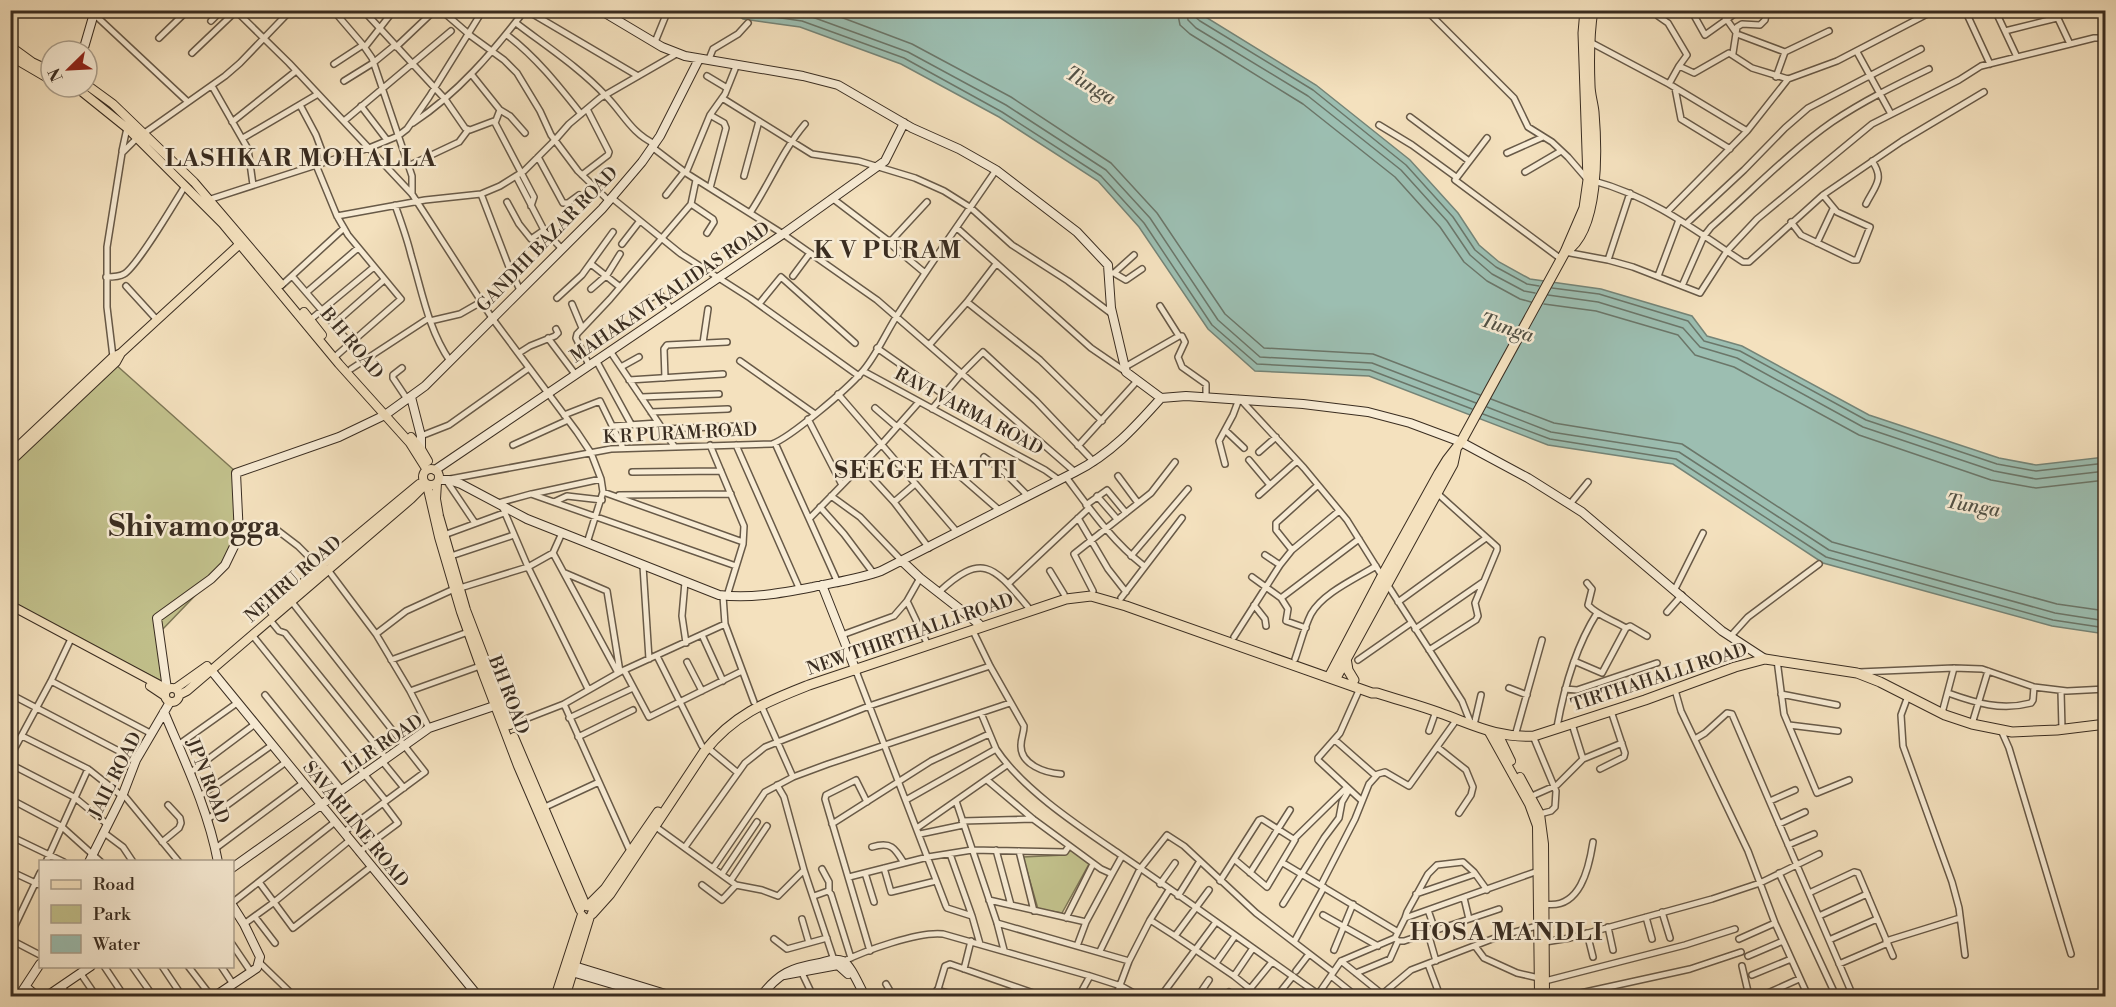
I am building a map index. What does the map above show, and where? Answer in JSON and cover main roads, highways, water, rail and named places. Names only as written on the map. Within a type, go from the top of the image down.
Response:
[{"type":"highway","points":[[1585,10],[1582,33],[1591,181]]},
{"type":"highway","points":[[1384,579],[1437,493],[1453,464],[1461,443],[1562,257],[1574,246],[1589,215],[1594,139],[1590,87],[1593,10]]},
{"type":"highway","points":[[855,669],[926,641],[976,627],[1064,594],[1093,591],[1125,599],[1234,637],[1320,668],[1333,676],[1447,460],[1461,443]]},
{"type":"highway","name":"NEW THIRTHALLI ROAD","points":[[586,912],[610,894],[656,827],[705,747],[732,722],[758,703],[976,627],[1066,599],[1078,597],[1125,599],[1333,676]]},
{"type":"highway","points":[[1320,668],[1342,659]]},
{"type":"highway","points":[[1342,659],[1357,684]]},
{"type":"highway","name":"TIRTHAHALLI ROAD","points":[[1333,676],[1494,733],[1515,737],[1533,736],[1572,724],[1675,690],[1735,667],[1766,659],[1857,673],[1942,713],[1972,724],[2001,730],[2012,732],[2106,724]]},
{"type":"highway","points":[[556,996],[586,912],[605,890],[630,851],[705,747]]},
{"type":"highway","points":[[565,996],[586,912]]},
{"type":"main road","points":[[10,46],[39,65]]},
{"type":"main road","points":[[10,56],[39,73]]},
{"type":"main road","points":[[99,94],[113,104],[185,186],[242,242]]},
{"type":"main road","points":[[93,99],[194,182],[339,364],[387,413],[431,470],[439,474],[443,481],[433,486],[426,483],[423,475],[431,470]]},
{"type":"main road","points":[[10,454],[242,242]]},
{"type":"main road","name":"B H ROAD","points":[[242,242],[282,285],[387,413],[420,448],[431,470]]},
{"type":"main road","points":[[10,462],[114,359]]},
{"type":"main road","name":"BH ROAD","points":[[443,481],[435,500],[451,556],[457,589],[518,766],[586,912]]},
{"type":"main road","name":"BH ROAD","points":[[426,483],[468,632],[480,666],[510,726],[586,912]]},
{"type":"main road","name":"NEHRU ROAD","points":[[171,694],[188,691],[292,602],[324,568],[411,499],[426,483]]},
{"type":"main road","name":"NEHRU ROAD","points":[[171,694],[250,632],[426,483]]},
{"type":"main road","points":[[411,499],[431,506]]},
{"type":"main road","points":[[10,607],[171,694]]},
{"type":"main road","points":[[10,607],[152,686],[171,694]]},
{"type":"main road","points":[[1494,733],[1532,796],[1540,814],[1544,844],[1545,942],[1539,996]]},
{"type":"main road","points":[[1494,733],[1533,812],[1538,834],[1537,926],[1545,996]]},
{"type":"water","name":"Tunga","points":[[731,11],[1196,11],[1316,85],[1410,160],[1458,213],[1479,245],[1499,262],[1530,279],[1601,289],[1692,316],[1707,336],[1742,346],[1869,415],[1999,458],[2036,465],[2105,457],[2105,634],[2052,626],[1823,563],[1673,464],[1548,445],[1369,376],[1255,371],[1208,329],[1139,227],[1098,181],[999,117],[901,64],[800,27],[743,19]]},
{"type":"district","name":"LASHKAR MOHALLA","points":[[301,158]]},
{"type":"district","name":"K V PURAM","points":[[888,250]]},
{"type":"district","name":"SEEGE HATTI","points":[[926,470]]},
{"type":"district","name":"Shivamogga","points":[[194,526]]},
{"type":"district","name":"HOSA MANDLI","points":[[1507,932]]}]
